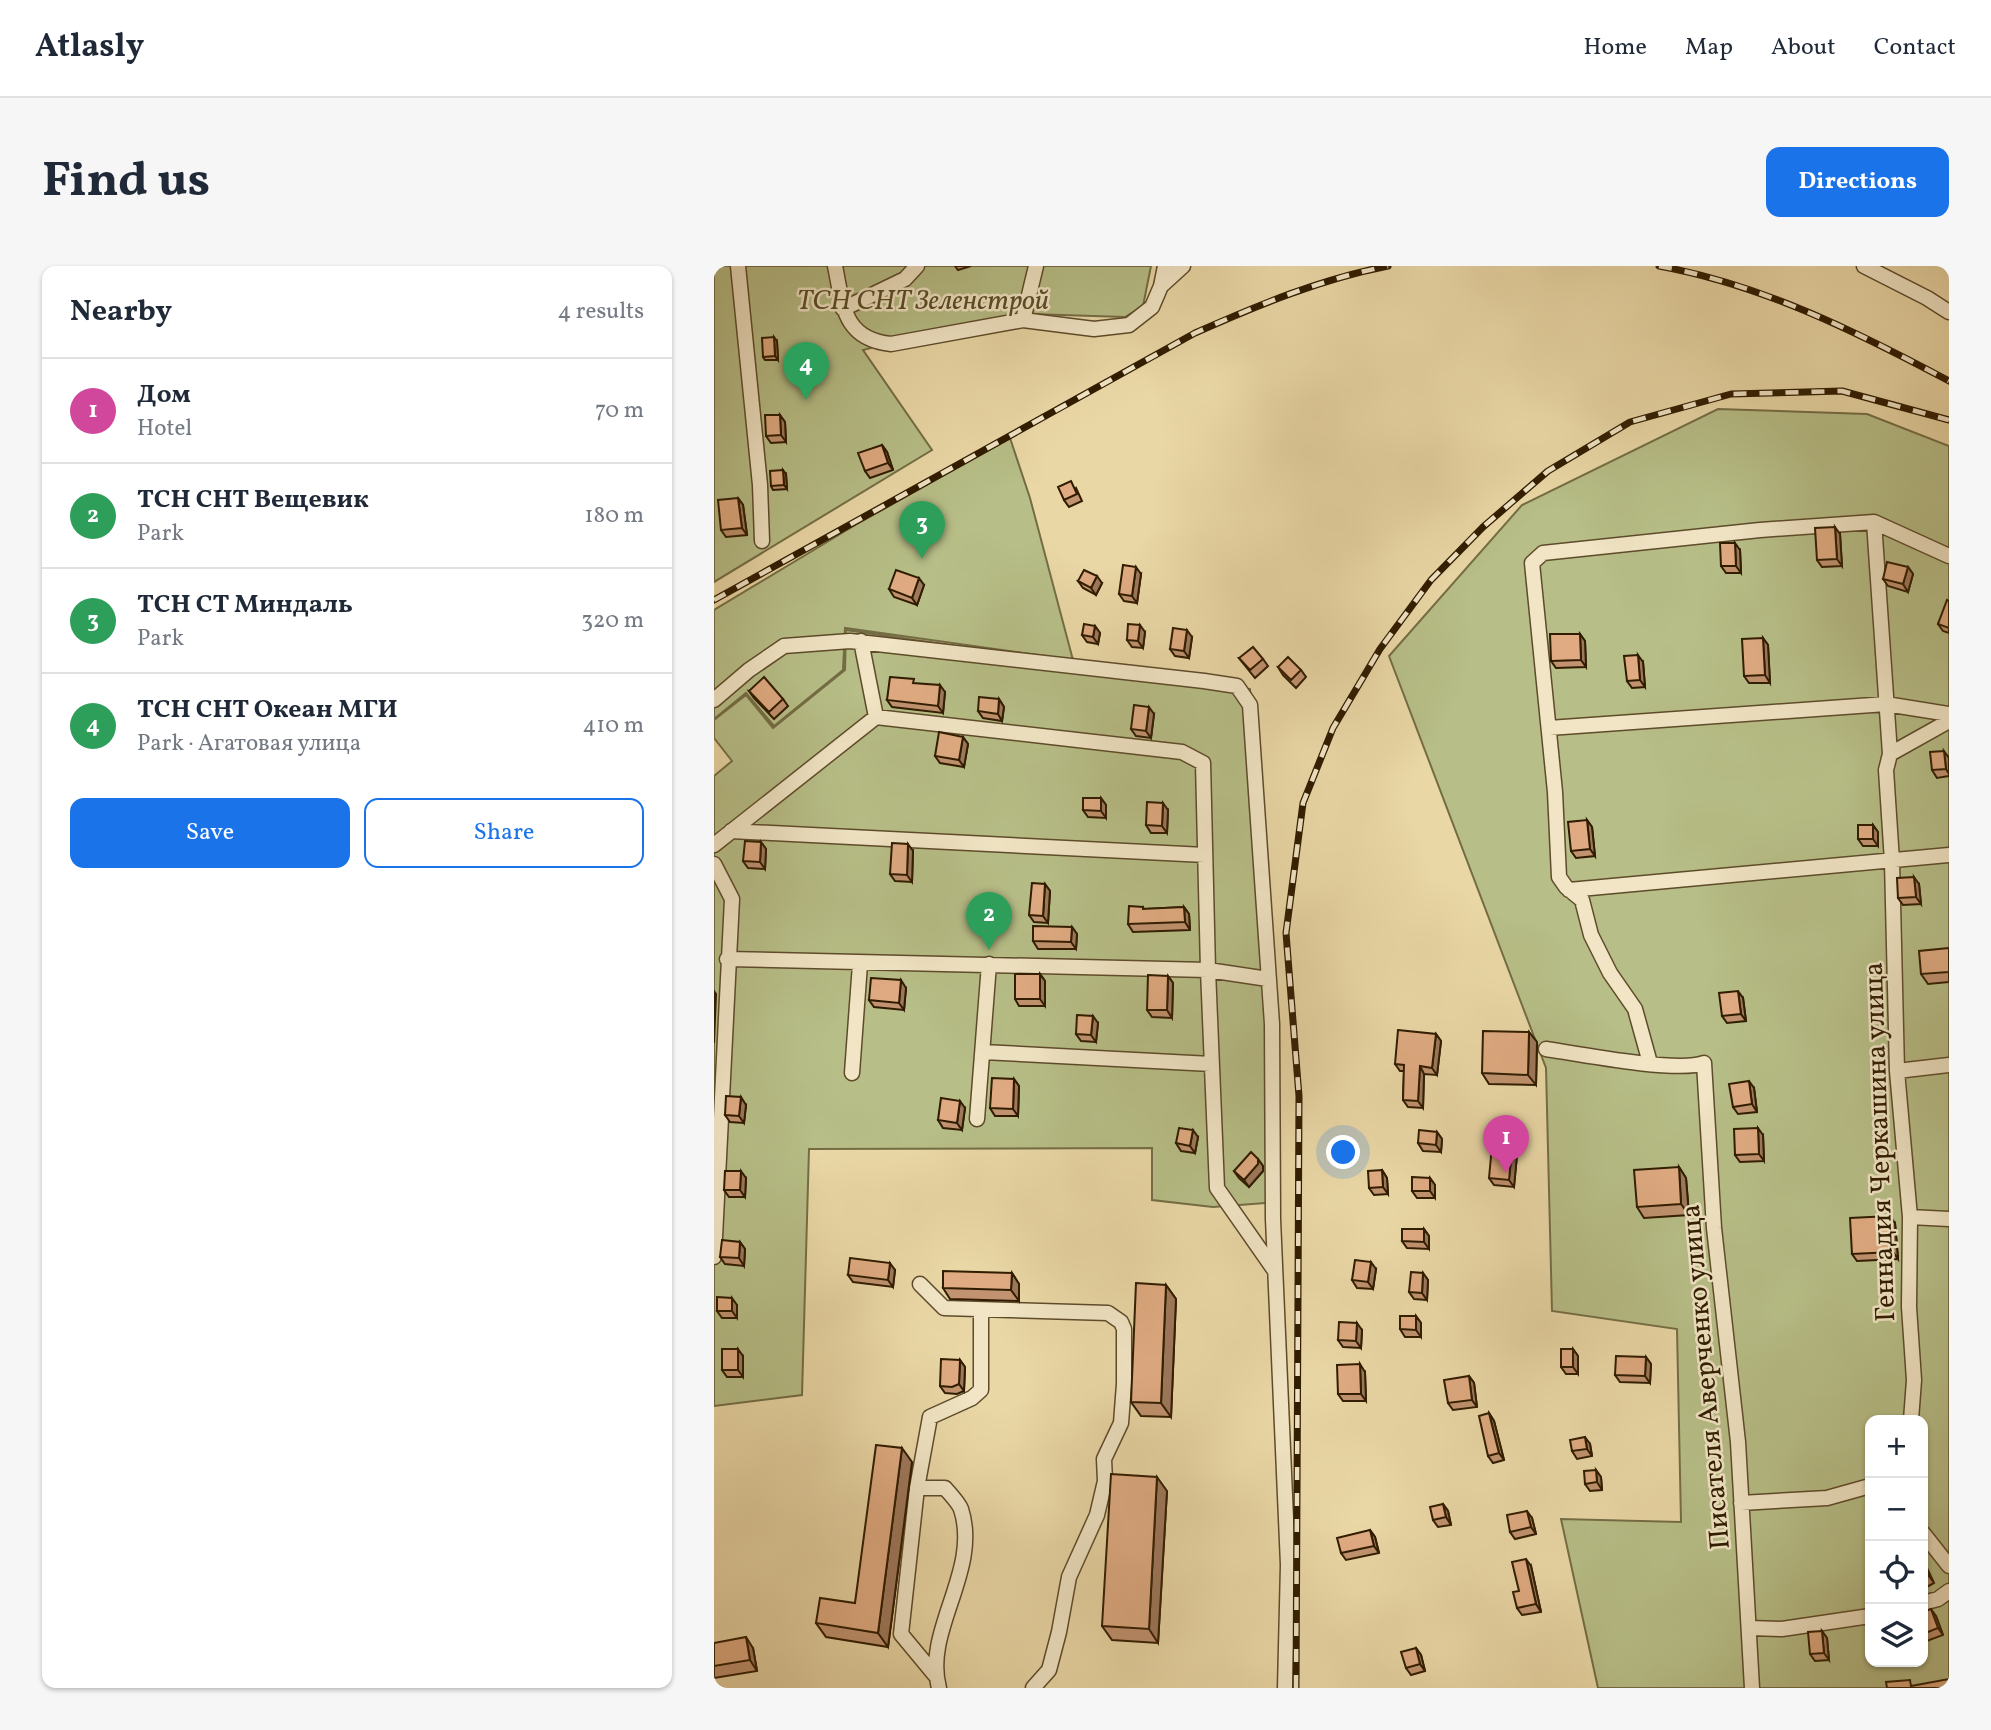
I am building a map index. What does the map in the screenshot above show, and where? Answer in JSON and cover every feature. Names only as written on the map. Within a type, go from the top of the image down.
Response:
[{"type":"street","points":[[738,266],[760,485],[762,541]]},
{"type":"street","points":[[835,266],[843,309],[849,321],[872,342],[891,344],[1023,320],[1094,329],[1129,325],[1152,307],[1161,286],[1165,266]]},
{"type":"street","points":[[843,309],[905,279],[917,266]]},
{"type":"street","points":[[1023,320],[1036,266]]},
{"type":"street","points":[[1161,286],[1183,266]]},
{"type":"street","points":[[1864,266],[1949,312]]},
{"type":"street","points":[[1546,1049],[1650,1063],[1635,1009],[1611,973],[1591,935],[1582,900],[1569,890],[1559,877],[1555,792],[1532,564],[1543,553],[1760,530],[1874,522],[1949,556]]},
{"type":"street","name":"Геннадия Черкашина улица","points":[[1874,522],[1890,754],[1886,771],[1892,861],[1897,1071],[1910,1217],[1909,1307],[1914,1380],[1911,1415]]},
{"type":"street","points":[[714,700],[749,670],[784,646],[861,641],[1237,686],[1250,705],[1272,1024],[1275,1271],[1288,1566],[1285,1688]]},
{"type":"street","points":[[861,641],[876,717]]},
{"type":"street","points":[[1549,728],[1885,704],[1949,714]]},
{"type":"street","points":[[714,845],[876,717],[1182,752],[1203,764],[1217,1188],[1275,1271]]},
{"type":"street","points":[[1890,754],[1949,721]]},
{"type":"street","points":[[731,831],[1205,855]]},
{"type":"street","points":[[1569,890],[1949,855]]},
{"type":"street","points":[[714,864],[732,899],[714,1257]]},
{"type":"street","points":[[727,959],[1208,970],[1268,979]]},
{"type":"street","points":[[852,1073],[860,964]]},
{"type":"street","points":[[976,1119],[989,964]]},
{"type":"street","points":[[983,1052],[1211,1064]]},
{"type":"street","name":"Писателя Аверченко улица","points":[[1650,1063],[1695,1066],[1703,1063],[1714,1227],[1738,1443],[1752,1688]]},
{"type":"street","points":[[1897,1071],[1949,1065]]},
{"type":"street","points":[[1910,1217],[1949,1219]]},
{"type":"street","points":[[920,1284],[944,1308],[1108,1313],[1115,1317],[1124,1329],[1121,1423],[1104,1459],[1105,1481],[1097,1516],[1069,1577],[1049,1670],[1033,1688]]},
{"type":"street","points":[[937,1682],[901,1634],[918,1488],[930,1417],[972,1398],[981,1390],[981,1311]]},
{"type":"street","points":[[1741,1503],[1827,1498],[1865,1487]]},
{"type":"street","points":[[918,1488],[945,1488],[960,1507],[966,1537],[958,1586],[939,1644],[937,1682]]},
{"type":"street","points":[[1928,1539],[1949,1566]]},
{"type":"street","points":[[1928,1603],[1938,1600],[1949,1591]]},
{"type":"street","points":[[1750,1628],[1782,1629],[1865,1617]]},
{"type":"green space","name":"ТСН СНТ Зеленстрой","points":[[714,266],[1151,266],[1143,306],[1125,317],[1031,314],[937,330],[863,350],[932,450],[714,582]]},
{"type":"green space","points":[[1718,409],[1867,414],[1949,446],[1949,1688],[1598,1688],[1561,1519],[1681,1522],[1677,1329],[1552,1311],[1546,1068],[1389,656],[1522,505]]},
{"type":"green space","points":[[1010,438],[1030,498],[1073,660],[845,628],[843,670],[774,726],[746,693],[714,719],[714,610],[857,524]]},
{"type":"green space","points":[[846,630],[1250,689],[1278,1202],[1213,1207],[1152,1200],[1152,1148],[809,1149],[802,1395],[714,1406],[714,776],[732,761],[714,738],[714,720],[746,695],[773,728],[845,670]]},
{"type":"building","points":[[774,337],[775,356],[763,357],[762,338]]},
{"type":"building","points":[[765,415],[780,415],[781,435],[766,436]]},
{"type":"building","points":[[882,445],[888,463],[865,471],[858,453]]},
{"type":"building","points":[[783,470],[784,485],[771,486],[770,471]]},
{"type":"building","points":[[1071,481],[1077,494],[1064,500],[1058,487]]},
{"type":"building","points":[[738,498],[742,528],[721,530],[718,500]]},
{"type":"building","points":[[1835,527],[1837,559],[1817,560],[1815,528]]},
{"type":"building","points":[[1720,543],[1735,543],[1736,566],[1721,566]]},
{"type":"building","points":[[1887,562],[1908,567],[1903,584],[1883,579]]},
{"type":"building","points":[[1123,565],[1136,567],[1132,596],[1119,594]]},
{"type":"building","points":[[896,570],[919,578],[912,598],[889,589]]},
{"type":"building","points":[[1084,570],[1097,576],[1091,588],[1078,581]]},
{"type":"building","points":[[1947,600],[1949,601],[1949,628],[1938,624]]},
{"type":"building","points":[[1084,624],[1095,626],[1093,637],[1082,635]]},
{"type":"building","points":[[1128,624],[1140,625],[1138,641],[1127,640]]},
{"type":"building","points":[[1173,628],[1187,630],[1184,651],[1170,649]]},
{"type":"building","points":[[1550,634],[1580,634],[1581,660],[1551,661]]},
{"type":"building","points":[[1763,638],[1765,675],[1744,676],[1742,639]]},
{"type":"building","points":[[1253,647],[1263,659],[1250,670],[1239,658]]},
{"type":"building","points":[[1638,655],[1640,680],[1627,681],[1624,656]]},
{"type":"building","points":[[1288,657],[1301,670],[1291,680],[1278,667]]},
{"type":"building","points":[[764,677],[783,699],[769,712],[749,691]]},
{"type":"building","points":[[890,677],[914,679],[913,683],[940,685],[938,706],[887,700]]},
{"type":"building","points":[[979,697],[999,699],[998,714],[978,711]]},
{"type":"building","points":[[1134,705],[1149,707],[1146,731],[1131,729]]},
{"type":"building","points":[[939,732],[963,737],[959,760],[935,756]]},
{"type":"building","points":[[1944,751],[1946,769],[1932,770],[1930,752]]},
{"type":"building","points":[[1083,798],[1101,798],[1101,811],[1083,810]]},
{"type":"building","points":[[1147,802],[1163,803],[1162,826],[1146,825]]},
{"type":"building","points":[[1587,820],[1590,849],[1571,851],[1568,822]]},
{"type":"building","points":[[1858,825],[1873,825],[1873,839],[1858,839]]},
{"type":"building","points":[[745,841],[761,842],[760,862],[743,861]]},
{"type":"building","points":[[892,843],[908,844],[907,875],[890,874]]},
{"type":"building","points":[[1914,877],[1916,897],[1898,898],[1897,878]]},
{"type":"building","points":[[1032,883],[1045,884],[1043,916],[1029,915]]},
{"type":"building","points":[[1129,906],[1143,909],[1184,907],[1185,922],[1128,924]]},
{"type":"building","points":[[1033,926],[1072,927],[1071,942],[1033,941]]},
{"type":"building","points":[[1949,948],[1949,972],[1921,974],[1919,951]]},
{"type":"building","points":[[1015,974],[1040,974],[1040,999],[1015,999]]},
{"type":"building","points":[[1148,975],[1168,976],[1167,1010],[1147,1010]]},
{"type":"building","points":[[871,978],[901,980],[899,1003],[869,1000]]},
{"type":"building","points":[[1738,991],[1741,1014],[1722,1016],[1719,993]]},
{"type":"building","points":[[1077,1015],[1093,1016],[1091,1035],[1076,1034]]},
{"type":"building","points":[[1398,1030],[1436,1034],[1432,1068],[1420,1066],[1418,1101],[1403,1100],[1404,1065],[1395,1064]]},
{"type":"building","points":[[1483,1031],[1529,1032],[1528,1075],[1482,1073]]},
{"type":"building","points":[[992,1078],[1014,1079],[1013,1109],[990,1108]]},
{"type":"building","points":[[1749,1081],[1752,1104],[1733,1107],[1729,1084]]},
{"type":"building","points":[[726,1096],[741,1097],[739,1116],[725,1115]]},
{"type":"building","points":[[941,1098],[960,1101],[957,1123],[938,1120]]},
{"type":"building","points":[[1179,1128],[1193,1130],[1190,1146],[1176,1143]]},
{"type":"building","points":[[1758,1128],[1759,1154],[1735,1155],[1734,1129]]},
{"type":"building","points":[[1419,1130],[1437,1132],[1436,1145],[1418,1143]]},
{"type":"building","points":[[1493,1135],[1513,1137],[1509,1180],[1489,1178]]},
{"type":"building","points":[[1251,1152],[1258,1159],[1258,1164],[1244,1180],[1234,1171]]},
{"type":"building","points":[[1679,1167],[1681,1204],[1637,1207],[1634,1170]]},
{"type":"building","points":[[1382,1170],[1383,1187],[1369,1188],[1368,1171]]},
{"type":"building","points":[[725,1171],[741,1171],[740,1190],[724,1190]]},
{"type":"building","points":[[1412,1177],[1430,1178],[1430,1191],[1412,1191]]},
{"type":"building","points":[[1890,1216],[1893,1252],[1852,1254],[1850,1218]]},
{"type":"building","points":[[1402,1229],[1424,1229],[1424,1242],[1402,1241]]},
{"type":"building","points":[[722,1240],[740,1242],[739,1258],[720,1257]]},
{"type":"building","points":[[850,1258],[890,1263],[888,1280],[848,1275]]},
{"type":"building","points":[[1355,1260],[1371,1262],[1368,1282],[1352,1280]]},
{"type":"building","points":[[943,1271],[1012,1273],[1011,1290],[943,1288]]},
{"type":"building","points":[[1411,1272],[1423,1273],[1422,1293],[1409,1292]]},
{"type":"building","points":[[1136,1283],[1166,1285],[1161,1403],[1131,1402]]},
{"type":"building","points":[[717,1297],[732,1298],[732,1311],[717,1311]]},
{"type":"building","points":[[1400,1316],[1416,1316],[1416,1330],[1400,1329]]},
{"type":"building","points":[[1339,1322],[1357,1323],[1356,1341],[1338,1340]]},
{"type":"building","points":[[722,1349],[738,1349],[738,1370],[722,1370]]},
{"type":"building","points":[[1561,1349],[1573,1349],[1573,1367],[1561,1367]]},
{"type":"building","points":[[1616,1356],[1646,1357],[1645,1376],[1615,1375]]},
{"type":"building","points":[[941,1359],[960,1360],[959,1384],[952,1387],[940,1386]]},
{"type":"building","points":[[1360,1364],[1361,1394],[1338,1394],[1337,1365]]},
{"type":"building","points":[[1469,1376],[1472,1400],[1448,1403],[1444,1380]]},
{"type":"building","points":[[1489,1413],[1499,1453],[1488,1456],[1479,1416]]},
{"type":"building","points":[[1585,1437],[1587,1449],[1572,1451],[1570,1440]]},
{"type":"building","points":[[876,1445],[902,1448],[878,1633],[816,1623],[820,1598],[855,1603]]},
{"type":"building","points":[[1596,1470],[1597,1482],[1585,1484],[1584,1471]]},
{"type":"building","points":[[1111,1474],[1157,1477],[1149,1629],[1102,1626]]},
{"type":"building","points":[[1443,1504],[1446,1517],[1433,1520],[1430,1507]]},
{"type":"building","points":[[1527,1511],[1531,1527],[1510,1532],[1507,1515]]},
{"type":"building","points":[[1370,1530],[1374,1546],[1341,1553],[1337,1538]]},
{"type":"building","points":[[1526,1559],[1536,1604],[1517,1608],[1513,1592],[1519,1591],[1512,1562]]},
{"type":"building","points":[[1931,1609],[1938,1628],[1928,1632],[1928,1610]]},
{"type":"building","points":[[1822,1631],[1824,1653],[1810,1654],[1808,1632]]},
{"type":"building","points":[[746,1637],[750,1660],[714,1666],[714,1643]]},
{"type":"building","points":[[1416,1648],[1420,1664],[1406,1668],[1401,1652]]},
{"type":"building","points":[[1949,1679],[1949,1688],[1887,1688],[1886,1682],[1910,1680],[1911,1686]]},
{"type":"railway","points":[[714,600],[1195,333],[1290,294],[1338,278],[1388,266]]},
{"type":"railway","points":[[1659,266],[1735,285],[1808,312],[1949,381]]},
{"type":"railway","points":[[1296,1688],[1299,1096],[1286,933],[1303,803],[1333,728],[1380,649],[1431,580],[1483,527],[1548,471],[1630,422],[1731,394],[1842,391],[1949,420]]},
{"type":"place","name":"ТСН СНТ Океан МГИ","points":[[806,400]]},
{"type":"place","name":"ТСН СТ Миндаль","points":[[922,559]]},
{"type":"place","name":"ТСН СНТ Вещевик","points":[[989,950]]},
{"type":"place","name":"Дом","points":[[1506,1173]]}]
